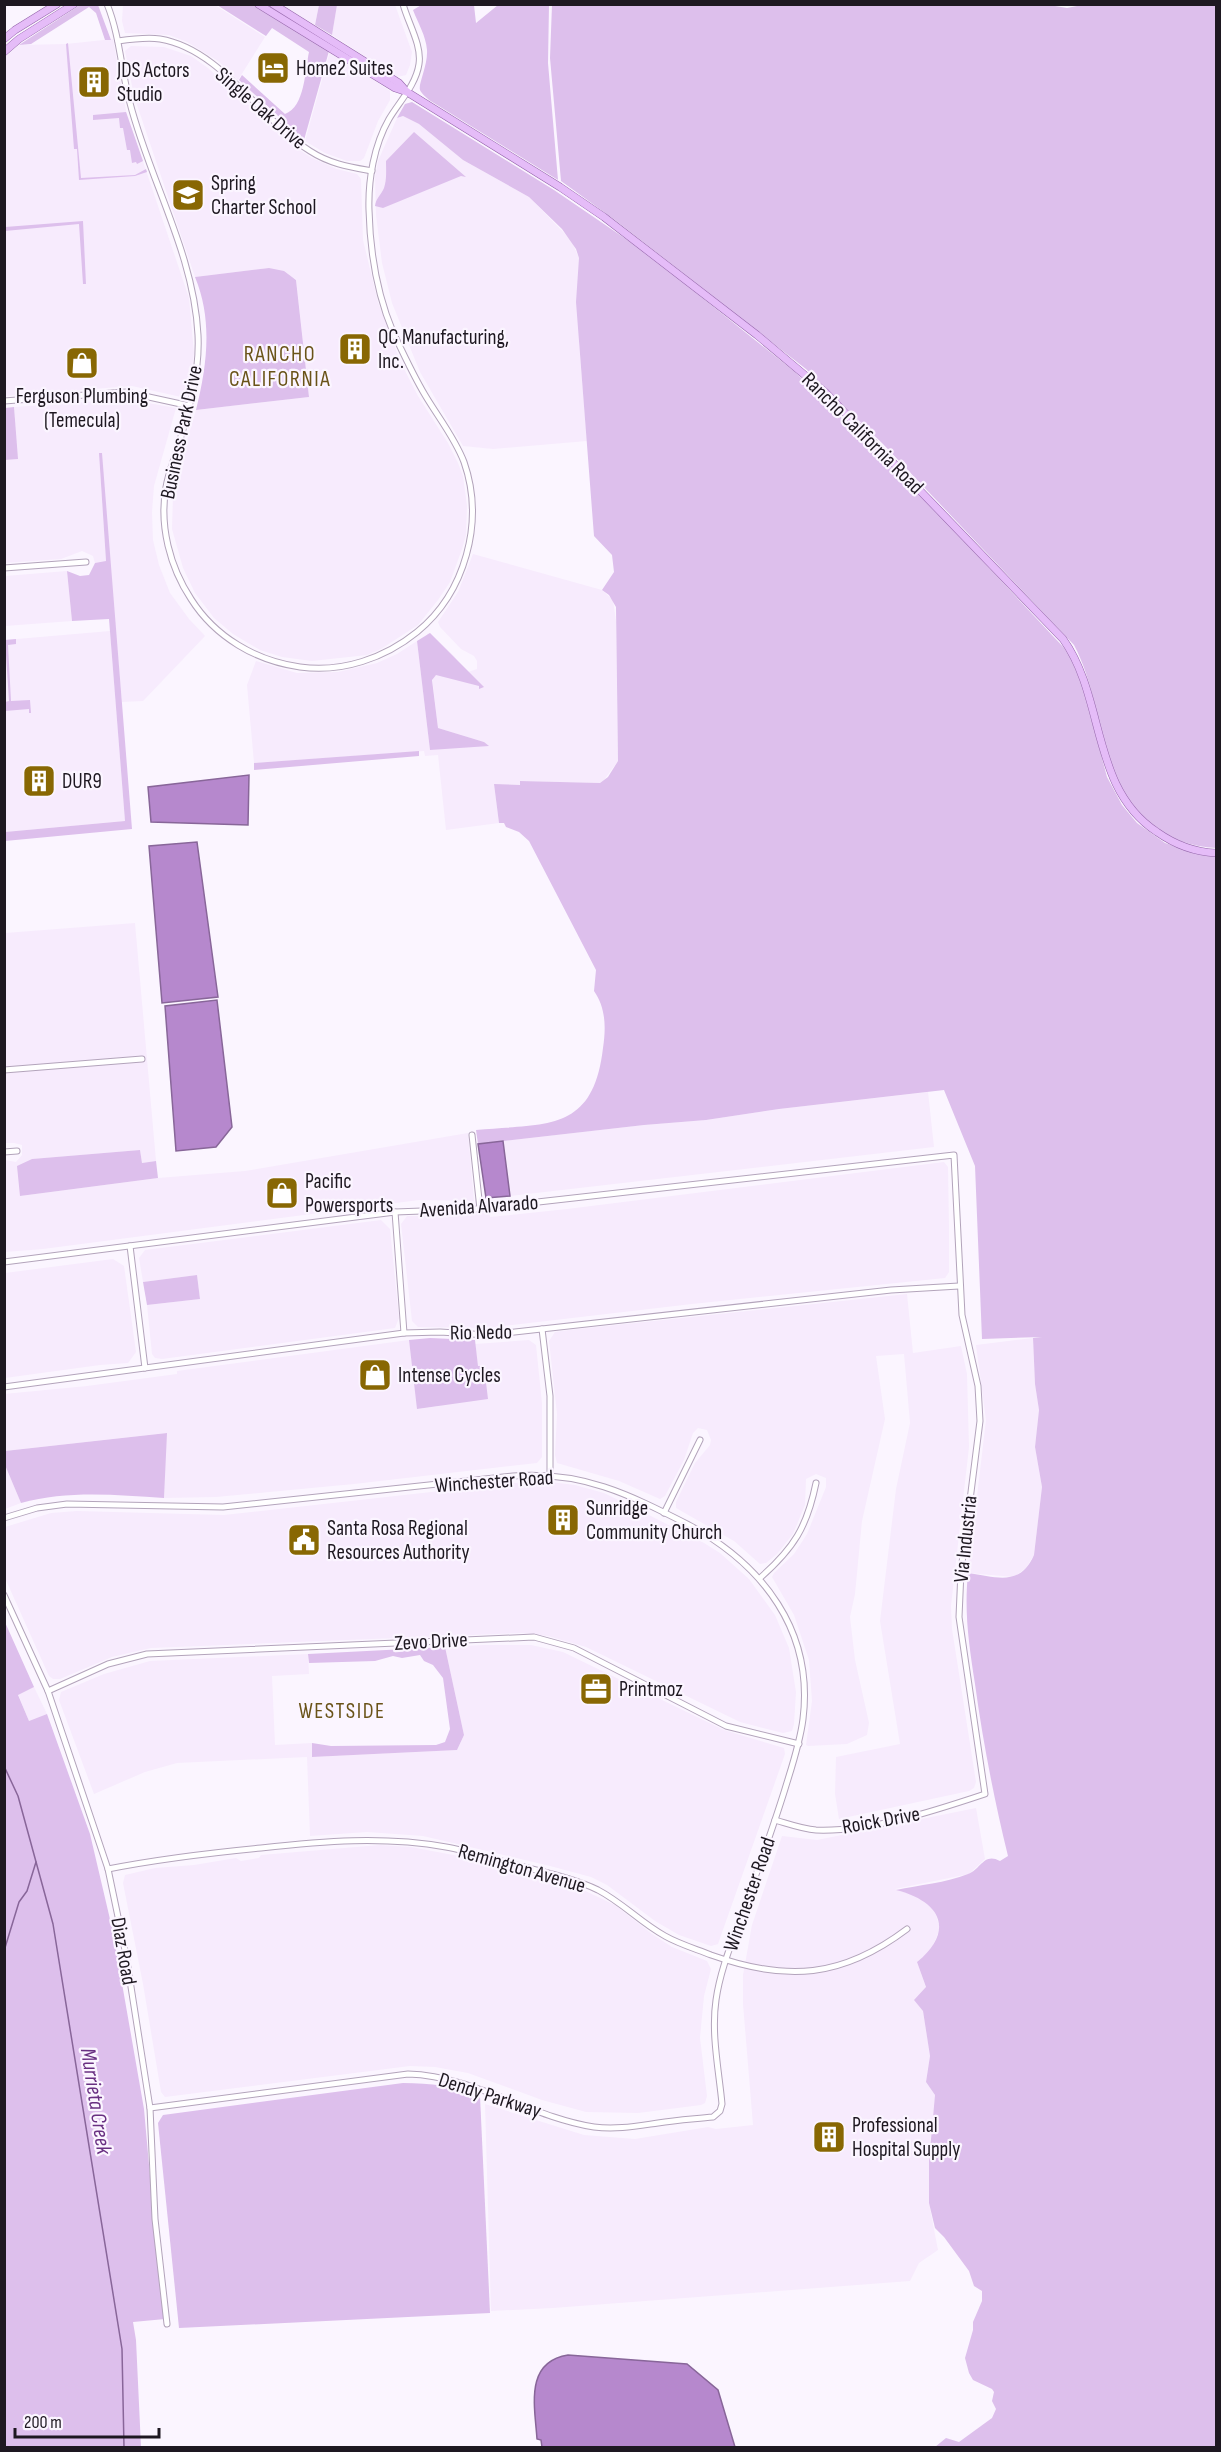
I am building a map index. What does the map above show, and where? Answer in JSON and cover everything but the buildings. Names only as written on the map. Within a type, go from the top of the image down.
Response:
[{"type":"main road","points":[[4,39],[57,4]]},
{"type":"main road","points":[[4,51],[74,4]]},
{"type":"main road","name":"Rancho California Road","points":[[258,4],[395,88],[407,92],[604,217],[757,335],[825,392],[1063,639],[1081,669],[1105,760],[1116,787],[1128,806],[1149,827],[1170,841],[1196,850],[1216,853]]},
{"type":"main road","name":"Rancho California Road","points":[[273,4],[399,82],[407,92]]},
{"type":"street","name":"Business Park Drive","points":[[107,4],[118,41],[130,103],[179,245],[196,302],[199,340],[190,406],[166,487],[167,541],[174,569],[198,609],[222,634],[243,649],[277,662],[303,668],[341,667],[380,655],[398,646],[425,625],[441,608],[460,574],[468,551],[472,511],[470,483],[463,461],[422,391],[396,338],[380,293],[373,256],[369,208],[372,171],[385,127],[416,74],[419,54],[403,4]]},
{"type":"street","name":"Single Oak Drive","points":[[118,41],[142,38],[161,39],[180,45],[224,73],[285,132],[311,152],[336,164],[372,171]]},
{"type":"street","points":[[4,401],[126,392],[190,406]]},
{"type":"street","points":[[4,568],[86,562]]},
{"type":"street","points":[[4,1070],[142,1059]]},
{"type":"street","points":[[472,1135],[480,1209]]},
{"type":"street","points":[[4,1152],[17,1151]]},
{"type":"street","name":"Avenida Alvarado","points":[[4,1262],[395,1212],[480,1209],[954,1155]]},
{"type":"street","name":"Via Industria","points":[[954,1155],[959,1286],[962,1315],[978,1386],[980,1421],[961,1571],[959,1617],[985,1794]]},
{"type":"street","points":[[395,1212],[404,1333]]},
{"type":"street","points":[[130,1246],[146,1368]]},
{"type":"street","name":"Rio Nedo","points":[[4,1387],[404,1333],[440,1332],[487,1335],[891,1290],[959,1286]]},
{"type":"street","points":[[542,1329],[550,1403],[550,1474]]},
{"type":"street","points":[[664,1513],[700,1440]]},
{"type":"street","name":"Winchester Road","points":[[4,1518],[37,1508],[67,1504],[223,1507],[550,1474],[590,1481],[612,1488],[719,1542],[760,1578],[785,1618],[800,1658],[804,1706],[799,1744],[726,1960],[716,2001],[714,2017],[722,2104],[720,2111]]},
{"type":"street","points":[[760,1578],[794,1545],[804,1526],[816,1483]]},
{"type":"street","name":"Diaz Road","points":[[4,1595],[48,1691],[108,1869],[126,1955],[150,2108],[155,2219],[167,2324]]},
{"type":"street","name":"Zevo Drive","points":[[48,1691],[108,1664],[147,1654],[534,1637],[574,1648],[726,1726],[799,1744]]},
{"type":"street","name":"Roick Drive","points":[[775,1820],[803,1828],[847,1828],[934,1810],[985,1794]]},
{"type":"street","name":"Remington Avenue","points":[[108,1869],[187,1856],[340,1840],[391,1840],[447,1847],[579,1882],[620,1903],[665,1936],[726,1960],[770,1971],[810,1971],[861,1958],[881,1948],[907,1929]]},
{"type":"street","name":"Dendy Parkway","points":[[150,2108],[408,2074],[438,2076],[464,2083],[555,2116],[595,2127],[626,2128],[713,2116],[720,2111]]},
{"type":"shaded area","points":[[423,4],[474,5],[476,23],[498,5],[549,5],[548,63],[558,180],[429,100],[422,93],[420,87],[427,50],[413,10]]},
{"type":"shaded area","points":[[1043,4],[1067,8],[1087,4],[1216,5],[1216,848],[1190,844],[1166,834],[1152,825],[1134,807],[1121,787],[1111,764],[1092,692],[1074,645],[883,444],[806,369],[615,220],[561,181],[550,58],[552,5]]},
{"type":"shaded area","points":[[80,5],[98,5],[111,40],[105,40],[96,13],[89,7],[31,44],[19,45]]},
{"type":"shaded area","points":[[123,5],[215,5],[265,37],[238,80],[218,61],[187,42],[169,35],[125,33],[122,21]]},
{"type":"shaded area","points":[[217,5],[252,5],[329,51],[304,140],[239,80],[242,75],[285,114],[297,104],[305,78],[309,52],[272,28],[266,36]]},
{"type":"shaded area","points":[[282,5],[319,5],[315,25],[295,13]]},
{"type":"shaded area","points":[[319,5],[337,5],[332,35],[315,25]]},
{"type":"shaded area","points":[[337,5],[395,5],[412,52],[406,75],[397,77],[332,35]]},
{"type":"shaded area","points":[[113,39],[126,111],[189,298],[194,353],[189,389],[186,395],[181,397],[132,386],[5,396],[5,57],[19,45],[66,44]]},
{"type":"shaded area","points":[[68,43],[81,178],[135,175],[146,169],[147,172],[135,176],[79,180],[77,149],[74,149],[66,44]]},
{"type":"shaded area","points":[[131,46],[164,47],[191,56],[208,68],[295,147],[312,158],[337,169],[357,174],[361,179],[363,240],[378,302],[401,363],[458,463],[463,476],[467,506],[466,535],[462,549],[450,582],[438,600],[418,625],[381,649],[367,655],[312,661],[282,657],[260,650],[233,634],[214,618],[195,593],[183,568],[172,529],[173,495],[174,484],[196,410],[309,397],[296,279],[269,268],[195,277],[134,96],[125,51]]},
{"type":"shaded area","points":[[330,51],[390,91],[390,100],[378,121],[364,158],[360,161],[347,161],[325,153],[305,141]]},
{"type":"shaded area","points":[[412,102],[554,190],[645,252],[795,372],[931,506],[1067,651],[1082,684],[1107,777],[1122,805],[1137,823],[1165,843],[1199,854],[1216,856],[1216,2447],[935,2447],[946,2438],[959,2442],[992,2418],[996,2409],[992,2401],[994,2392],[973,2380],[965,2358],[973,2322],[982,2301],[982,2291],[974,2286],[969,2271],[935,2228],[929,2203],[929,2161],[935,2095],[926,2082],[930,2056],[923,2011],[914,2000],[926,1987],[917,1962],[936,1939],[939,1928],[938,1918],[923,1901],[896,1890],[960,1877],[972,1872],[986,1860],[1000,1861],[1008,1856],[989,1770],[971,1656],[967,1615],[968,1573],[1007,1578],[1022,1572],[1034,1555],[1042,1487],[1035,1447],[1039,1410],[1035,1384],[1033,1338],[1042,1337],[982,1339],[975,1166],[944,1090],[706,1120],[478,1144],[476,1130],[544,1124],[562,1119],[577,1110],[589,1096],[598,1076],[605,1026],[601,1004],[594,991],[596,970],[529,841],[519,832],[506,827],[504,823],[499,823],[494,784],[520,785],[520,781],[600,783],[608,777],[618,761],[616,607],[609,595],[602,590],[614,572],[612,555],[594,536],[576,302],[579,258],[576,249],[562,229],[529,197],[463,160],[419,124],[403,116],[397,118],[405,104]]},
{"type":"shaded area","points":[[126,112],[143,161],[137,164],[132,163],[123,128],[120,128],[119,118],[93,120],[93,115]]},
{"type":"shaded area","points":[[403,116],[419,124],[463,160],[529,197],[571,240],[579,258],[579,343],[587,441],[493,449],[463,446],[420,372],[392,303],[382,263],[376,215],[375,177],[378,161],[397,118]]},
{"type":"shaded area","points":[[414,132],[466,177],[461,176],[383,208],[375,206],[385,185],[386,161]]},
{"type":"shaded area","points":[[83,221],[86,284],[83,284],[79,224],[5,231],[5,227]]},
{"type":"shaded area","points":[[269,268],[284,271],[296,280],[309,397],[196,410],[203,377],[206,326],[201,293],[195,277]]},
{"type":"shaded area","points":[[126,399],[176,408],[154,486],[153,540],[159,565],[170,593],[205,636],[143,701],[122,702],[99,453],[106,562],[95,563],[93,556],[82,551],[61,559],[5,563],[5,460],[17,459],[14,407]]},
{"type":"shaded area","points":[[14,407],[18,459],[5,460],[5,408]]},
{"type":"shaded area","points":[[99,453],[102,453],[132,829],[5,841],[5,832],[125,821],[109,619],[72,621],[67,571],[80,576],[89,575],[95,563],[106,561]]},
{"type":"shaded area","points":[[473,554],[602,590],[613,600],[616,621],[618,761],[604,780],[600,783],[521,781],[521,785],[494,784],[499,823],[446,830],[438,755],[425,756],[424,751],[254,763],[247,685],[256,661],[297,673],[338,672],[377,663],[417,641],[430,750],[484,742],[438,728],[427,634],[430,633],[454,656],[464,670],[468,672],[477,669],[474,656],[461,649],[438,622],[458,592]]},
{"type":"shaded area","points":[[67,571],[72,621],[5,626],[5,576]]},
{"type":"shaded area","points":[[110,631],[125,821],[5,832],[5,640]]},
{"type":"shaded area","points":[[430,633],[484,687],[479,689],[479,686],[436,675],[432,680],[438,728],[484,742],[489,746],[430,750],[417,641]]},
{"type":"shaded area","points":[[16,639],[16,644],[8,645],[11,701],[30,700],[31,713],[29,709],[5,711],[5,702],[9,701],[5,640]]},
{"type":"shaded area","points":[[419,751],[419,756],[254,770],[254,763]]},
{"type":"shaded area","points":[[249,775],[248,825],[151,822],[148,787]]},
{"type":"shaded area","points":[[197,842],[218,997],[162,1003],[149,846]]},
{"type":"shaded area","points":[[135,923],[156,1161],[142,1163],[140,1150],[32,1159],[25,1163],[20,1196],[158,1178],[245,1171],[468,1133],[474,1201],[419,1200],[5,1252],[5,1160],[16,1162],[22,1155],[22,1145],[5,1143],[5,933]]},
{"type":"shaded area","points":[[217,1000],[232,1127],[216,1147],[176,1151],[165,1006]]},
{"type":"shaded area","points":[[928,1092],[934,1147],[510,1196],[503,1141],[706,1120]]},
{"type":"shaded area","points":[[503,1141],[510,1196],[486,1198],[478,1144]]},
{"type":"shaded area","points":[[140,1150],[142,1163],[156,1161],[158,1178],[20,1196],[17,1166],[32,1159]]},
{"type":"shaded area","points":[[944,1162],[948,1167],[949,1227],[949,1272],[945,1278],[486,1328],[418,1327],[412,1321],[401,1224],[407,1216],[453,1216],[489,1211],[490,1217]]},
{"type":"shaded area","points":[[381,1220],[390,1229],[399,1318],[395,1328],[162,1359],[155,1358],[152,1354],[147,1305],[200,1299],[197,1275],[143,1282],[139,1258],[145,1250]]},
{"type":"shaded area","points":[[113,1259],[124,1266],[136,1352],[128,1363],[5,1378],[5,1273]]},
{"type":"shaded area","points":[[197,1275],[200,1299],[147,1305],[143,1282]]},
{"type":"shaded area","points":[[907,1294],[913,1353],[961,1346],[967,1374],[969,1447],[951,1606],[952,1629],[976,1782],[974,1788],[969,1791],[839,1819],[835,1794],[836,1757],[900,1744],[880,1621],[896,1489],[910,1423],[904,1354],[876,1356],[885,1419],[862,1521],[855,1594],[850,1617],[855,1660],[869,1723],[867,1735],[847,1744],[808,1746],[806,1745],[812,1701],[809,1660],[794,1615],[772,1577],[794,1554],[807,1534],[826,1487],[826,1478],[816,1474],[806,1479],[805,1505],[793,1534],[777,1554],[766,1563],[760,1564],[734,1541],[676,1508],[676,1502],[695,1463],[710,1445],[711,1440],[707,1430],[698,1428],[693,1433],[684,1460],[665,1496],[660,1499],[619,1481],[557,1463],[555,1455],[557,1414],[549,1341],[555,1332],[569,1330]]},
{"type":"shaded area","points":[[430,1338],[475,1340],[478,1366],[484,1366],[488,1399],[417,1409],[409,1340]]},
{"type":"shaded area","points":[[1033,1338],[1035,1384],[1039,1410],[1035,1447],[1042,1487],[1034,1555],[1026,1568],[1014,1577],[968,1573],[986,1420],[976,1345]]},
{"type":"shaded area","points":[[409,1340],[418,1409],[439,1406],[484,1366],[478,1367],[475,1344],[529,1340],[536,1345],[542,1403],[542,1457],[537,1463],[216,1497],[164,1498],[166,1433],[5,1451],[4,1394],[177,1374],[177,1371]]},
{"type":"shaded area","points":[[167,1433],[164,1498],[74,1495],[21,1503],[5,1465],[5,1451]]},
{"type":"shaded area","points":[[5,1465],[21,1503],[4,1509]]},
{"type":"shaded area","points":[[550,1482],[575,1485],[604,1493],[643,1512],[720,1553],[749,1579],[775,1615],[789,1648],[796,1692],[792,1731],[783,1733],[740,1722],[586,1647],[548,1636],[522,1633],[151,1648],[112,1657],[60,1679],[53,1679],[49,1676],[5,1578],[5,1527],[51,1513],[77,1511],[224,1515],[513,1483]]},
{"type":"shaded area","points":[[4,1620],[34,1687],[18,1695],[29,1721],[47,1714],[90,1834],[113,1932],[144,2109],[165,2319],[133,2322],[136,2340],[141,2447],[5,2447]]},
{"type":"shaded area","points":[[531,1645],[563,1652],[724,1730],[784,1748],[785,1754],[718,1944],[711,1946],[679,1935],[655,1921],[607,1885],[591,1877],[550,1866],[423,1836],[367,1832],[310,1836],[307,1757],[177,1763],[145,1772],[94,1794],[59,1700],[61,1692],[104,1674],[150,1661],[308,1654],[309,1674],[272,1676],[275,1745],[312,1743],[313,1757],[457,1750],[464,1735],[445,1647]]},
{"type":"shaded area","points":[[445,1647],[464,1735],[457,1750],[312,1757],[312,1743],[331,1746],[436,1745],[445,1742],[450,1729],[443,1678],[433,1665],[424,1661],[420,1655],[402,1658],[393,1656],[375,1661],[309,1663],[308,1654]]},
{"type":"shaded area","points":[[34,1687],[47,1714],[29,1721],[18,1694]]},
{"type":"shaded area","points":[[976,1808],[985,1859],[969,1874],[895,1889],[929,1903],[940,1929],[931,1950],[917,1962],[926,1988],[923,2011],[930,2056],[926,2082],[935,2095],[929,2161],[929,2203],[938,2250],[919,2263],[910,2281],[491,2311],[485,2104],[584,2135],[635,2139],[708,2127],[716,2129],[753,2125],[743,2004],[743,1975],[752,1925],[782,1836],[817,1840]]},
{"type":"shaded area","points":[[380,1845],[411,1847],[464,1857],[577,1887],[615,1905],[672,1947],[707,1961],[711,1969],[704,1996],[700,2038],[707,2096],[705,2103],[638,2113],[586,2112],[542,2100],[468,2073],[435,2067],[410,2066],[165,2097],[161,2092],[123,1883],[125,1875],[155,1868],[194,1865],[236,1858],[241,1861],[259,1858],[261,1855]]},
{"type":"shaded area","points":[[403,2083],[442,2086],[480,2096],[490,2313],[179,2328],[158,2123],[163,2115]]},
{"type":"shaded area","points":[[568,2355],[687,2364],[718,2390],[735,2447],[542,2447],[541,2440],[537,2439],[534,2400],[538,2376],[554,2359]]},
{"type":"waterway","name":"Murrieta Creek","points":[[4,1766],[18,1796],[53,1924],[122,2349],[124,2448]]},
{"type":"waterway","points":[[4,1951],[19,1902],[27,1891],[36,1862]]},
{"type":"place","name":"Home2 Suites","points":[[273,68]]},
{"type":"place","name":"JDS Actors Studio","points":[[94,82]]},
{"type":"place","name":"Spring Charter School","points":[[188,195]]},
{"type":"place","name":"QC Manufacturing, Inc.","points":[[355,349]]},
{"type":"place","name":"Ferguson Plumbing (Temecula)","points":[[82,363]]},
{"type":"place","name":"DUR9","points":[[39,781]]},
{"type":"place","name":"Pacific Powersports","points":[[282,1193]]},
{"type":"place","name":"Intense Cycles","points":[[375,1375]]},
{"type":"place","name":"Sunridge Community Church","points":[[563,1520]]},
{"type":"place","name":"Santa Rosa Regional Resources Authority","points":[[304,1540]]},
{"type":"place","name":"Printmoz","points":[[596,1689]]},
{"type":"place","name":"Professional Hospital Supply","points":[[829,2137]]},
{"type":"district","name":"RANCHO CALIFORNIA","points":[[280,366]]},
{"type":"district","name":"WESTSIDE","points":[[342,1710]]}]
